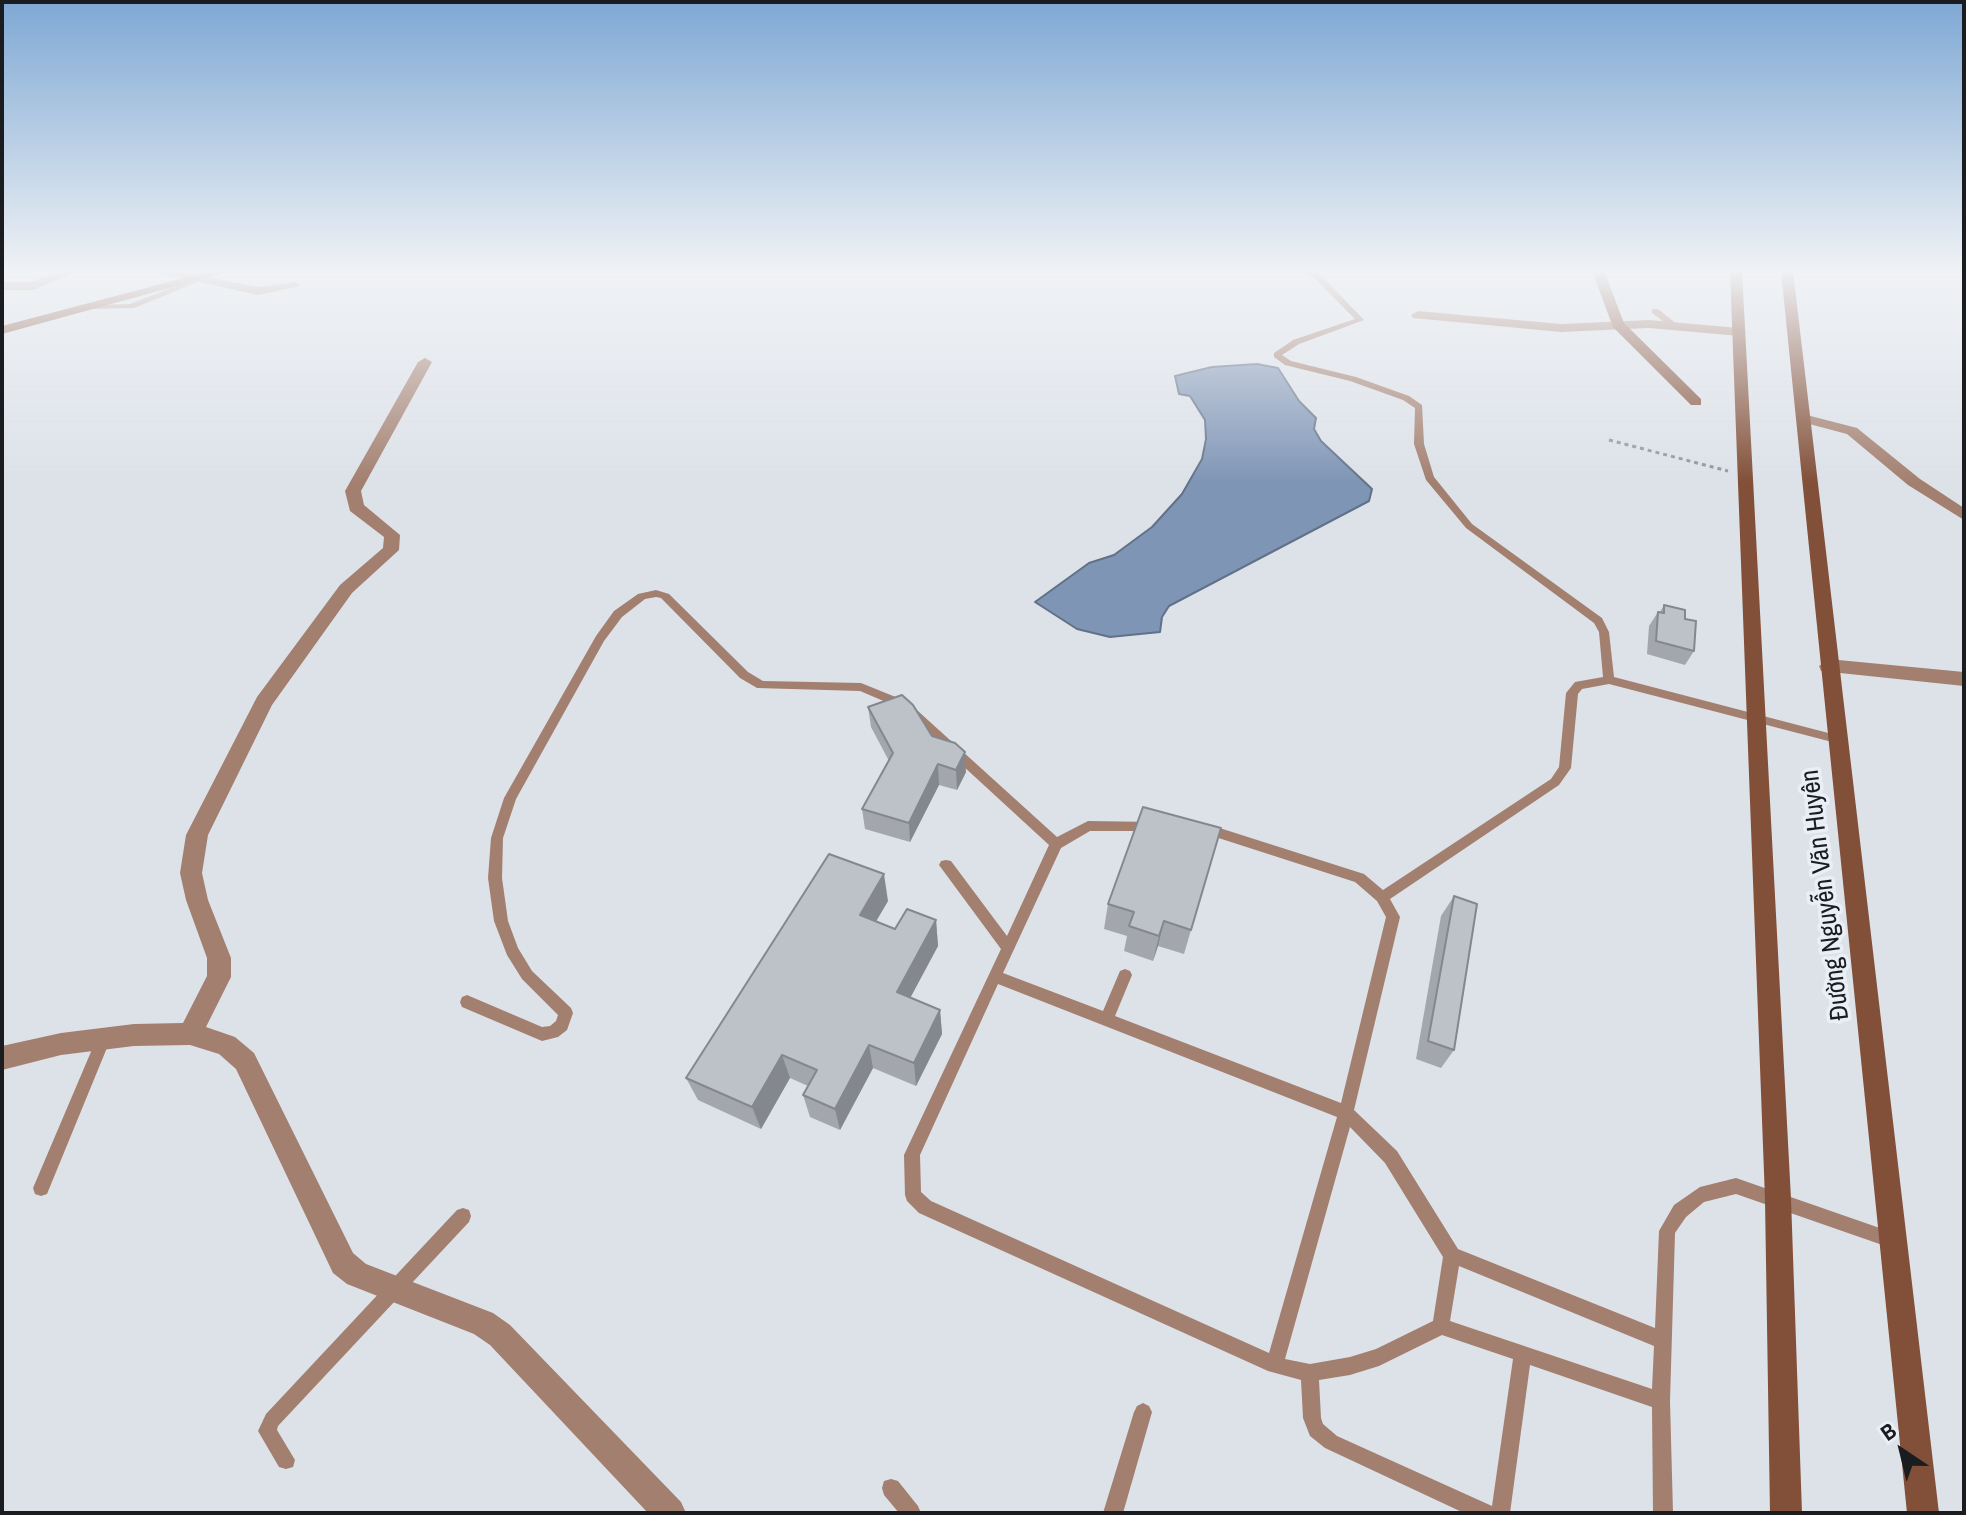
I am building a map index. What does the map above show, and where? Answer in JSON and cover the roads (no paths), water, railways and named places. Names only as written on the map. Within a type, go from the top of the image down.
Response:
[{"type":"street","points":[[1636,342],[1696,402]]},
{"type":"street","name":"Đường Nguyễn Văn Huyên","points":[[1739,342],[1778,1199],[1786,1513]]},
{"type":"street","name":"Đường Nguyễn Văn Huyên","points":[[1795,342],[1923,1513]]},
{"type":"street","points":[[190,1034],[219,977],[219,958],[197,900],[191,873],[197,835],[264,702],[346,589],[391,550],[392,535],[356,507],[353,491],[425,362]]},
{"type":"street","points":[[1803,418],[1852,431],[1914,482],[1964,515]]},
{"type":"street","points":[[1828,666],[1964,679]]},
{"type":"street","points":[[2,1058],[104,1038],[190,1034],[226,1045],[245,1061],[333,1249],[343,1263],[357,1274],[483,1323],[500,1335],[670,1513]]},
{"type":"lane","points":[[1297,342],[1277,355],[1288,363],[1353,379],[1406,398],[1419,407],[1419,444],[1429,478],[1469,526],[1598,621],[1604,632],[1609,680]]},
{"type":"lane","points":[[467,1002],[542,1034],[553,1032],[562,1025],[566,1013],[527,975],[512,951],[501,921],[495,878],[497,838],[510,798],[600,639],[618,614],[642,596],[656,593],[665,596],[752,681],[761,685],[861,687],[904,705],[1056,844]]},
{"type":"lane","points":[[1382,897],[1555,782],[1565,768],[1572,693],[1579,685],[1609,680],[1836,739]]},
{"type":"lane","points":[[1274,1365],[1346,1113],[1393,917],[1382,897],[1359,878],[1236,836],[1181,826],[1088,826],[1056,844],[912,1155],[913,1195],[925,1207],[1274,1365],[1310,1373],[1379,1357],[1441,1326],[1661,1401]]},
{"type":"lane","points":[[946,865],[1008,948]]},
{"type":"lane","points":[[1106,1020],[1125,975]]},
{"type":"lane","points":[[995,976],[1346,1113],[1391,1157],[1452,1255],[1662,1340]]},
{"type":"lane","points":[[41,1188],[104,1038]]},
{"type":"lane","points":[[1663,1513],[1661,1401],[1667,1231],[1680,1211],[1700,1195],[1736,1186],[1895,1241]]},
{"type":"lane","points":[[286,1460],[267,1431],[272,1420],[398,1290],[463,1216]]},
{"type":"lane","points":[[1441,1326],[1452,1255]]},
{"type":"lane","points":[[1500,1513],[1523,1354]]},
{"type":"lane","points":[[1310,1373],[1312,1418],[1316,1430],[1331,1442],[1485,1513]]},
{"type":"lane","points":[[1113,1513],[1143,1412]]},
{"type":"lane","points":[[891,1488],[911,1513]]},
{"type":"water","points":[[1257,364],[1278,368],[1299,401],[1316,418],[1314,429],[1321,441],[1372,489],[1369,501],[1169,606],[1162,617],[1160,632],[1110,637],[1077,629],[1035,602],[1089,563],[1114,555],[1152,527],[1182,494],[1202,459],[1206,439],[1205,420],[1190,396],[1179,394],[1175,376],[1212,367]]}]
